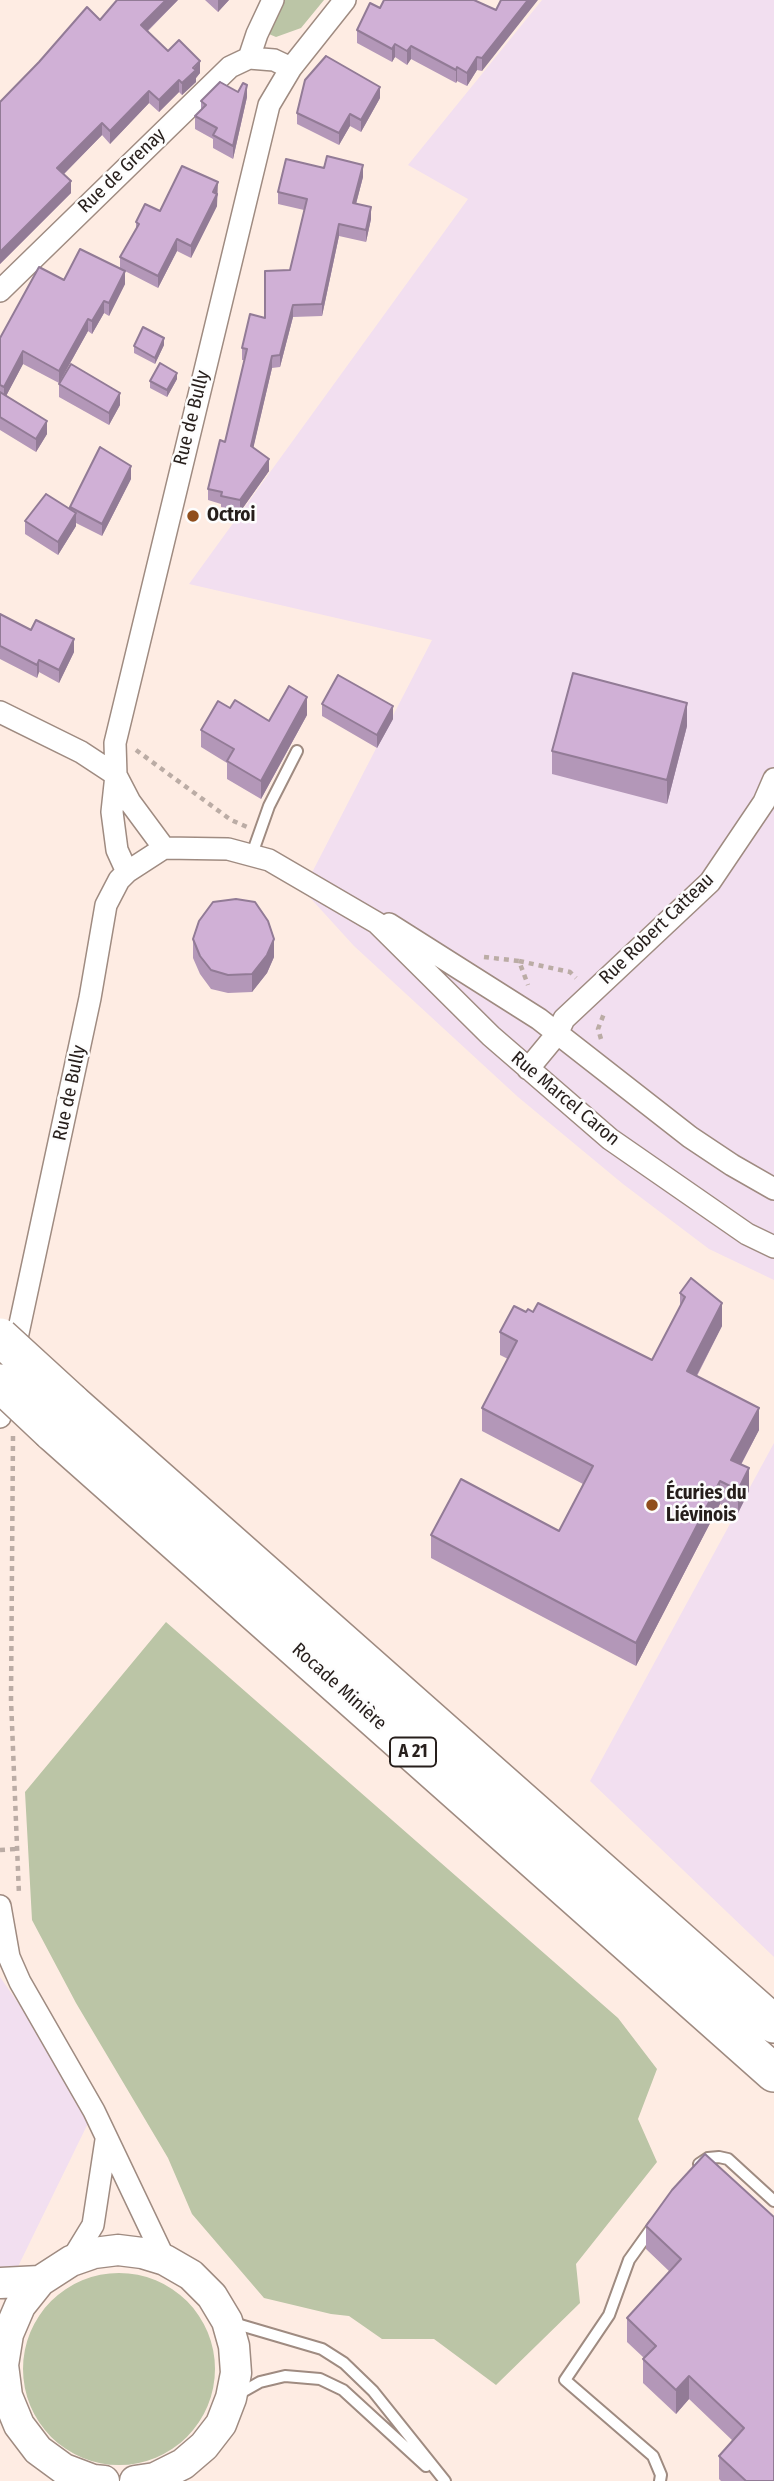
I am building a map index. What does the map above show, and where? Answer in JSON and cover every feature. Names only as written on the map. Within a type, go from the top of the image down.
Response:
[{"type":"highway","name":"Rocade Minière","points":[[0,1336],[62,1417],[774,2073]]},
{"type":"highway","name":"Rocade Minière","points":[[0,1383],[62,1417],[774,2024]]},
{"type":"main road","points":[[97,2481],[64,2469],[38,2450],[19,2425],[7,2396],[2,2363],[8,2334],[20,2306],[40,2281],[71,2260],[118,2250],[165,2260],[191,2275],[212,2296],[226,2321],[234,2346],[236,2372],[231,2398],[221,2424],[180,2473],[135,2481]]},
{"type":"main road","points":[[0,2283],[40,2281]]},
{"type":"street","points":[[273,0],[249,58],[274,60],[291,68]]},
{"type":"street","name":"Rue de Bully","points":[[7,1422],[106,905],[113,889],[127,872],[117,850],[112,812],[116,743],[269,105],[291,68],[345,0]]},
{"type":"street","name":"Rue de Grenay","points":[[0,291],[230,67],[249,58]]},
{"type":"street","points":[[0,712],[81,751],[116,775]]},
{"type":"street","name":"Rue de Bully","points":[[116,775],[130,802],[164,848]]},
{"type":"street","name":"Rue Robert Catteau","points":[[528,1069],[557,1034],[564,1019],[710,882],[764,802],[774,779]]},
{"type":"street","name":"Rue Marcel Caron","points":[[164,848],[209,847],[252,854],[269,860],[377,923],[528,1069],[610,1139],[747,1234],[774,1247]]},
{"type":"street","points":[[127,872],[164,848]]},
{"type":"street","name":"Rue Marcel Caron","points":[[377,923],[391,924],[500,993],[612,1074],[690,1137],[774,1189]]},
{"type":"street","points":[[10,1907],[9,1957],[20,1982],[94,2111],[165,2260]]},
{"type":"street","points":[[71,2260],[93,2225],[106,2140]]},
{"type":"lane","points":[[252,854],[269,806],[297,751]]},
{"type":"lane","points":[[691,2174],[699,2163],[708,2158],[729,2159],[774,2201]]},
{"type":"lane","points":[[660,2217],[629,2260],[609,2315],[565,2380],[653,2456],[661,2475],[660,2481]]},
{"type":"lane","points":[[226,2321],[322,2349],[344,2363],[388,2409],[444,2481]]},
{"type":"lane","points":[[231,2398],[260,2382],[285,2376],[320,2379],[343,2390],[444,2481]]},
{"type":"path","points":[[519,961],[570,972]]},
{"type":"path","points":[[590,993],[607,1008],[598,1029],[603,1042]]},
{"type":"path","points":[[7,1422],[12,1440],[11,1700],[16,1849],[10,1907]]},
{"type":"path","points":[[0,1850],[16,1849]]},
{"type":"shaded area","points":[[542,0],[774,0],[774,1280],[709,1249],[623,1184],[518,1097],[354,946],[303,890],[432,640],[189,584],[468,199],[408,165]]},
{"type":"shaded area","points":[[774,1443],[774,1957],[590,1781]]},
{"type":"shaded area","points":[[0,1977],[94,2111],[10,2283],[0,2277]]},
{"type":"green space","points":[[281,0],[324,0],[301,28],[276,37],[264,32]]},
{"type":"green space","points":[[166,1622],[618,2018],[657,2069],[638,2119],[657,2162],[576,2264],[580,2303],[496,2385],[434,2339],[382,2339],[349,2316],[264,2298],[192,2214],[168,2158],[76,2003],[32,1920],[25,1792]]},
{"type":"green space","points":[[119,2273],[156,2280],[187,2301],[208,2332],[215,2369],[208,2406],[187,2437],[156,2458],[119,2465],[82,2458],[51,2437],[30,2406],[23,2369],[30,2332],[51,2301],[82,2280]]},
{"type":"building","points":[[117,0],[166,0],[141,25],[168,51],[179,40],[200,61],[193,68],[196,70],[182,83],[179,80],[159,100],[149,91],[110,131],[102,123],[57,168],[71,181],[0,252],[0,102],[87,7],[100,20]]},
{"type":"building","points":[[384,0],[474,0],[496,10],[501,0],[528,0],[482,58],[477,57],[467,73],[411,46],[407,51],[395,44],[392,49],[357,30],[370,3],[380,8]]},
{"type":"building","points":[[326,56],[380,87],[361,120],[350,114],[339,133],[297,113],[305,80]]},
{"type":"building","points":[[220,82],[238,92],[243,83],[247,85],[233,146],[213,135],[217,128],[195,116],[206,105],[201,101]]},
{"type":"building","points":[[327,156],[363,165],[353,203],[371,207],[366,230],[339,224],[322,304],[293,305],[280,355],[272,356],[251,446],[269,459],[240,500],[221,496],[222,492],[208,489],[220,440],[225,442],[247,349],[242,348],[250,314],[265,318],[265,271],[290,270],[307,199],[278,192],[286,159],[324,168]]},
{"type":"building","points":[[182,166],[218,182],[213,192],[217,194],[191,246],[177,239],[158,276],[120,257],[139,224],[136,222],[145,204],[160,211]]},
{"type":"building","points":[[80,249],[125,271],[109,303],[104,301],[92,321],[88,319],[59,371],[23,351],[4,387],[0,385],[0,338],[39,267],[64,280]]},
{"type":"building","points":[[143,327],[164,338],[155,358],[134,346]]},
{"type":"building","points":[[160,363],[177,373],[167,390],[150,381]]},
{"type":"building","points":[[71,364],[120,393],[109,413],[59,384]]},
{"type":"building","points":[[0,392],[47,421],[36,439],[0,417]]},
{"type":"building","points":[[100,447],[131,466],[102,524],[70,507]]},
{"type":"building","points":[[46,494],[76,513],[58,542],[25,521]]},
{"type":"building","points":[[0,614],[31,630],[36,620],[74,639],[59,670],[39,660],[37,665],[0,646]]},
{"type":"building","points":[[573,673],[687,703],[667,780],[552,751]]},
{"type":"building","points":[[338,675],[393,706],[377,735],[322,704]]},
{"type":"building","points":[[289,686],[307,697],[261,781],[227,761],[234,749],[201,730],[218,701],[230,708],[235,700],[269,721]]},
{"type":"building","points":[[236,899],[255,902],[268,921],[274,939],[267,955],[252,974],[228,975],[211,970],[200,956],[193,939],[199,921],[213,902]]},
{"type":"building","points":[[691,1278],[722,1303],[687,1371],[759,1408],[731,1460],[749,1468],[738,1490],[720,1481],[636,1643],[431,1535],[461,1479],[559,1531],[593,1466],[482,1408],[517,1341],[500,1332],[514,1306],[526,1312],[528,1309],[533,1312],[538,1303],[652,1360],[685,1297],[680,1293]]},
{"type":"building","points":[[705,2154],[774,2217],[774,2481],[746,2481],[719,2456],[744,2428],[689,2376],[676,2390],[643,2359],[656,2346],[627,2318],[681,2259],[646,2226],[672,2190]]},
{"type":"place","name":"Octroi","points":[[193,516]]},
{"type":"place","name":"Écuries du Liévinois","points":[[652,1505]]}]
